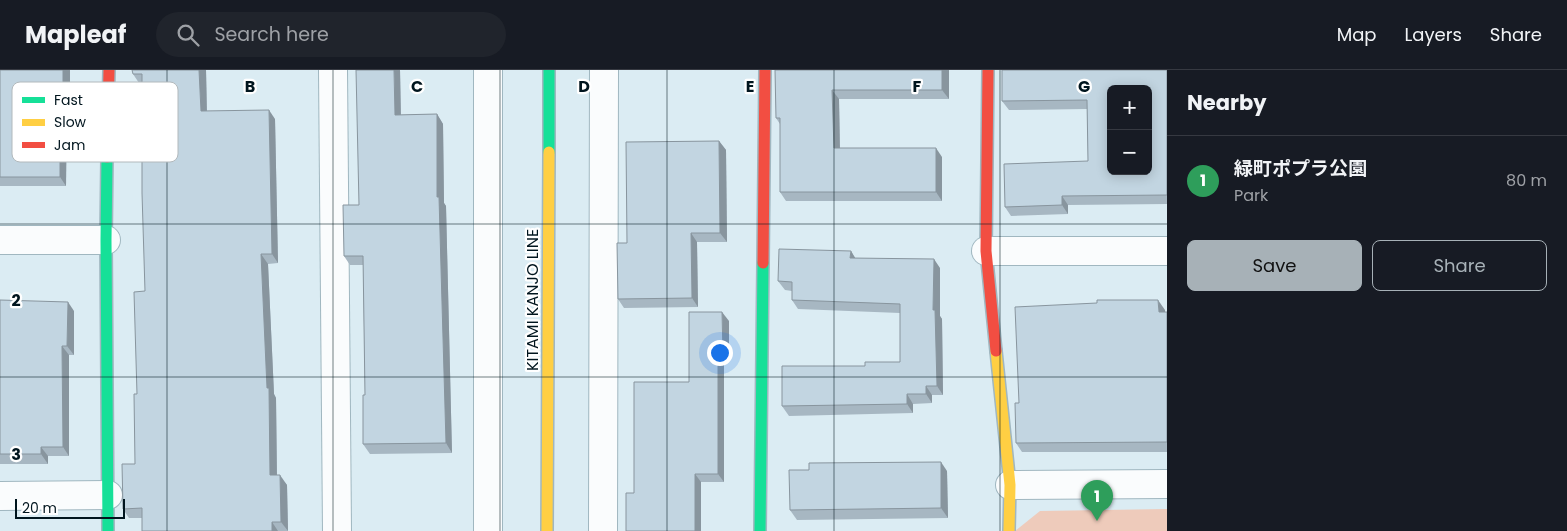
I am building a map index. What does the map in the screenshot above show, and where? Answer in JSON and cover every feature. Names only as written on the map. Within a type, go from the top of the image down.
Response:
[{"type":"street","points":[[333,70],[337,531]]},
{"type":"street","points":[[488,70],[488,531]]},
{"type":"street","name":"KITAMI KANJO LINE","points":[[547,531],[549,70]]},
{"type":"street","points":[[603,531],[604,70]]},
{"type":"street","points":[[760,531],[765,70]]},
{"type":"street","points":[[988,70],[986,251],[1010,485],[1009,531]]},
{"type":"street","points":[[107,162],[106,240],[108,531]]},
{"type":"street","points":[[0,240],[106,240]]},
{"type":"street","points":[[986,251],[1167,251]]},
{"type":"street","points":[[1010,485],[1167,484]]},
{"type":"street","points":[[0,496],[108,495]]},
{"type":"shaded area","points":[[1167,509],[1167,531],[1015,531],[1040,511]]},
{"type":"building","points":[[0,70],[63,70],[63,82],[12,82],[12,162],[60,162],[60,177],[0,177]]},
{"type":"building","points":[[132,70],[199,70],[201,111],[269,110],[272,254],[261,254],[267,388],[269,388],[270,475],[280,475],[281,522],[272,522],[272,531],[142,531],[142,508],[123,509],[122,464],[135,464],[134,394],[137,394],[134,292],[145,291],[142,162],[178,162],[178,82],[142,82],[142,74],[133,74]]},
{"type":"building","points":[[356,70],[394,70],[395,115],[437,114],[437,197],[439,197],[446,443],[363,444],[363,395],[365,395],[363,256],[344,256],[343,205],[359,205]]},
{"type":"building","points":[[775,70],[942,70],[942,90],[832,90],[834,148],[936,148],[936,192],[780,192],[780,118],[776,118]]},
{"type":"building","points":[[1002,70],[1167,70],[1167,195],[1062,196],[1062,205],[1005,207],[1004,164],[1088,161],[1087,100],[1002,101]]},
{"type":"building","points":[[719,141],[720,233],[691,233],[692,298],[618,299],[617,243],[627,243],[626,142]]},
{"type":"building","points":[[779,249],[851,251],[850,258],[934,259],[933,310],[935,310],[937,386],[926,386],[926,394],[907,394],[907,404],[782,406],[782,366],[865,366],[865,362],[900,362],[900,304],[792,300],[792,282],[778,281]]},
{"type":"building","points":[[0,300],[68,302],[67,346],[62,346],[63,447],[41,447],[41,454],[0,454]]},
{"type":"building","points":[[1097,300],[1158,300],[1159,312],[1167,312],[1167,442],[1016,443],[1015,403],[1019,403],[1015,307],[1097,303]]},
{"type":"building","points":[[689,312],[722,312],[723,353],[718,353],[718,474],[695,474],[695,531],[626,531],[626,493],[634,493],[634,382],[689,382]]},
{"type":"building","points":[[941,462],[941,508],[790,510],[789,470],[809,470],[809,463]]},
{"type":"traffic: fast","points":[[549,70],[549,152]]},
{"type":"traffic: fast","points":[[107,162],[108,531]]},
{"type":"traffic: fast","points":[[760,531],[763,263]]},
{"type":"traffic: slow","points":[[547,531],[549,152]]},
{"type":"traffic: slow","points":[[996,351],[1010,485],[1009,531]]},
{"type":"traffic: jam","points":[[109,70],[109,82]]},
{"type":"traffic: jam","points":[[763,263],[765,70]]},
{"type":"traffic: jam","points":[[988,70],[986,251],[996,351]]},
{"type":"place","name":"緑町ポプラ公園","points":[[1097,521]]}]
